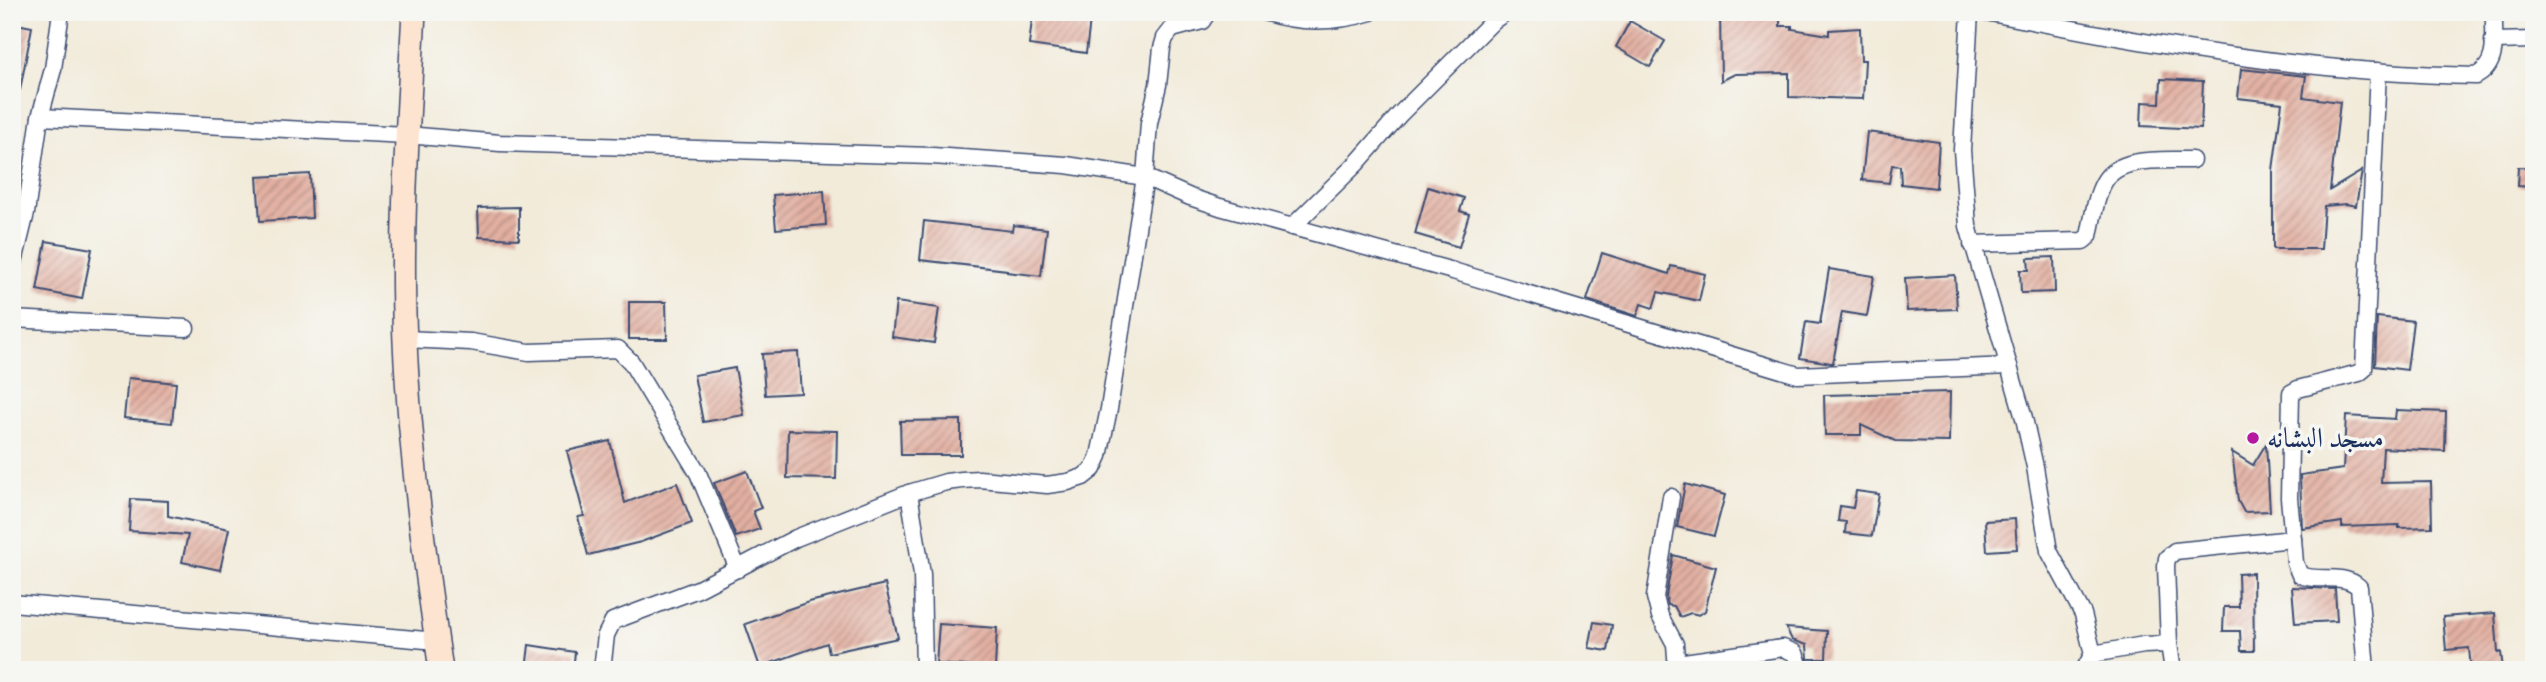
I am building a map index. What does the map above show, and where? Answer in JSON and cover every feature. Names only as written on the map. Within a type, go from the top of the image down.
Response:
[{"type":"main road","points":[[414,12],[407,135],[405,339],[410,425],[441,670]]},
{"type":"street","points":[[12,270],[26,213],[40,117],[52,69],[61,12]]},
{"type":"street","points":[[602,670],[606,635],[613,621],[698,589],[796,538],[909,493],[946,482],[970,480],[1046,485],[1083,477],[1093,469],[1099,456],[1109,409],[1162,48],[1172,29],[1202,21],[1208,12]]},
{"type":"street","points":[[1264,12],[1295,20],[1319,22],[1371,12]]},
{"type":"street","points":[[1292,226],[1357,163],[1400,114],[1494,20],[1506,12]]},
{"type":"street","points":[[1970,12],[1962,150],[1966,214],[1972,244],[1994,310],[2024,418],[2049,551],[2083,614],[2093,654],[2084,670]]},
{"type":"street","points":[[1986,12],[2237,58],[2378,71],[2476,76],[2490,66],[2494,56],[2494,12]]},
{"type":"street","points":[[2493,41],[2534,40]]},
{"type":"street","points":[[2366,670],[2359,587],[2344,578],[2308,578],[2300,575],[2295,564],[2289,498],[2291,393],[2359,373],[2364,369],[2378,71]]},
{"type":"street","points":[[40,117],[407,135],[500,143],[932,156],[1066,165],[1145,177],[1190,197],[1466,274],[1798,376],[2009,366]]},
{"type":"street","points":[[1972,244],[2083,241],[2089,236],[2102,184],[2112,173],[2135,163],[2192,160]]},
{"type":"street","points":[[12,319],[186,328]]},
{"type":"street","points":[[405,339],[471,342],[529,352],[618,349],[631,362],[698,473],[738,569]]},
{"type":"street","points":[[909,493],[922,574],[924,670]]},
{"type":"street","points":[[1671,497],[1655,597],[1660,616],[1672,637],[1677,666],[1783,648],[1795,653],[1801,670]]},
{"type":"street","points":[[2173,670],[2169,645],[2166,566],[2171,554],[2175,551],[2292,539]]},
{"type":"street","points":[[12,603],[437,641]]},
{"type":"street","points":[[2093,654],[2144,645],[2169,645]]},
{"type":"building","points":[[1033,12],[1091,12],[1086,53],[1029,45]]},
{"type":"building","points":[[1720,12],[1780,12],[1780,26],[1792,26],[1792,29],[1829,35],[1829,30],[1860,28],[1861,60],[1865,60],[1863,99],[1789,97],[1789,73],[1735,74],[1721,81]]},
{"type":"building","points":[[1630,21],[1665,41],[1650,67],[1616,47]]},
{"type":"building","points":[[12,23],[32,27],[20,90],[12,90]]},
{"type":"building","points":[[2241,69],[2306,76],[2303,97],[2340,102],[2330,190],[2362,171],[2356,206],[2324,206],[2321,249],[2273,249],[2273,170],[2282,103],[2238,98]]},
{"type":"building","points":[[2161,79],[2203,81],[2201,129],[2141,126],[2142,102],[2160,103]]},
{"type":"building","points":[[1867,132],[1939,142],[1936,188],[1901,184],[1900,166],[1892,165],[1889,183],[1862,180]]},
{"type":"building","points":[[2518,167],[2534,168],[2534,187],[2517,186]]},
{"type":"building","points":[[310,174],[312,218],[260,221],[257,177]]},
{"type":"building","points":[[1428,187],[1464,198],[1460,211],[1469,214],[1459,247],[1415,234]]},
{"type":"building","points":[[824,191],[826,225],[776,229],[773,195]]},
{"type":"building","points":[[519,207],[519,239],[479,237],[478,208]]},
{"type":"building","points":[[924,221],[1012,231],[1013,225],[1047,229],[1041,276],[920,260]]},
{"type":"building","points":[[46,241],[92,249],[82,299],[37,290]]},
{"type":"building","points":[[1602,253],[1669,274],[1671,266],[1705,274],[1699,301],[1658,292],[1653,308],[1641,304],[1637,316],[1587,300]]},
{"type":"building","points":[[2054,257],[2055,292],[2021,293],[2020,270],[2029,270],[2028,258]]},
{"type":"building","points":[[1829,269],[1874,276],[1867,316],[1842,312],[1833,363],[1800,358],[1806,322],[1820,324]]},
{"type":"building","points":[[1955,275],[1957,309],[1907,311],[1905,278]]},
{"type":"building","points":[[629,302],[666,302],[667,339],[629,339]]},
{"type":"building","points":[[896,302],[939,308],[934,343],[892,337]]},
{"type":"building","points":[[2377,317],[2413,321],[2407,370],[2375,366]]},
{"type":"building","points":[[798,352],[801,393],[765,395],[762,354]]},
{"type":"building","points":[[735,368],[744,415],[703,422],[694,375]]},
{"type":"building","points":[[128,378],[176,383],[172,423],[124,418]]},
{"type":"building","points":[[1950,392],[1949,442],[1895,441],[1861,425],[1861,435],[1825,435],[1824,395]]},
{"type":"building","points":[[2396,410],[2446,412],[2445,451],[2383,448],[2381,483],[2431,482],[2432,527],[2342,527],[2342,522],[2302,528],[2300,475],[2343,469],[2346,416],[2395,419]]},
{"type":"building","points":[[961,420],[961,455],[901,455],[900,421]]},
{"type":"building","points":[[788,430],[837,431],[836,479],[787,478]]},
{"type":"building","points":[[610,441],[625,503],[677,483],[692,523],[641,542],[588,555],[578,517],[584,516],[567,451]]},
{"type":"building","points":[[2266,444],[2270,511],[2244,512],[2238,501],[2232,452],[2253,465]]},
{"type":"building","points":[[747,471],[761,508],[753,511],[760,529],[736,537],[714,483]]},
{"type":"building","points":[[1685,484],[1725,495],[1714,536],[1677,527]]},
{"type":"building","points":[[1856,491],[1879,494],[1872,536],[1845,533],[1846,522],[1838,521],[1840,506],[1853,508]]},
{"type":"building","points":[[131,499],[168,501],[168,516],[229,529],[220,570],[182,562],[188,535],[129,531]]},
{"type":"building","points":[[2015,519],[2017,549],[1987,551],[1985,521]]},
{"type":"building","points":[[1673,555],[1716,567],[1705,611],[1699,615],[1691,613],[1680,617],[1674,606],[1668,605],[1666,596]]},
{"type":"building","points":[[2253,573],[2254,651],[2241,651],[2240,631],[2223,631],[2224,607],[2239,607],[2238,574]]},
{"type":"building","points":[[885,584],[898,638],[829,653],[827,643],[760,667],[745,624],[809,602]]},
{"type":"building","points":[[2292,587],[2335,589],[2337,621],[2295,623]]},
{"type":"building","points":[[2495,613],[2498,653],[2501,652],[2503,670],[2471,670],[2469,648],[2446,650],[2443,617]]},
{"type":"building","points":[[1594,622],[1612,625],[1608,651],[1589,648]]},
{"type":"building","points":[[939,624],[997,628],[995,668],[936,664]]},
{"type":"building","points":[[1786,628],[1827,631],[1826,659],[1808,659],[1807,645],[1792,640]]},
{"type":"building","points":[[529,645],[575,652],[573,670],[526,670]]},
{"type":"place","name":"مسجد البشانه","points":[[2253,438]]}]
